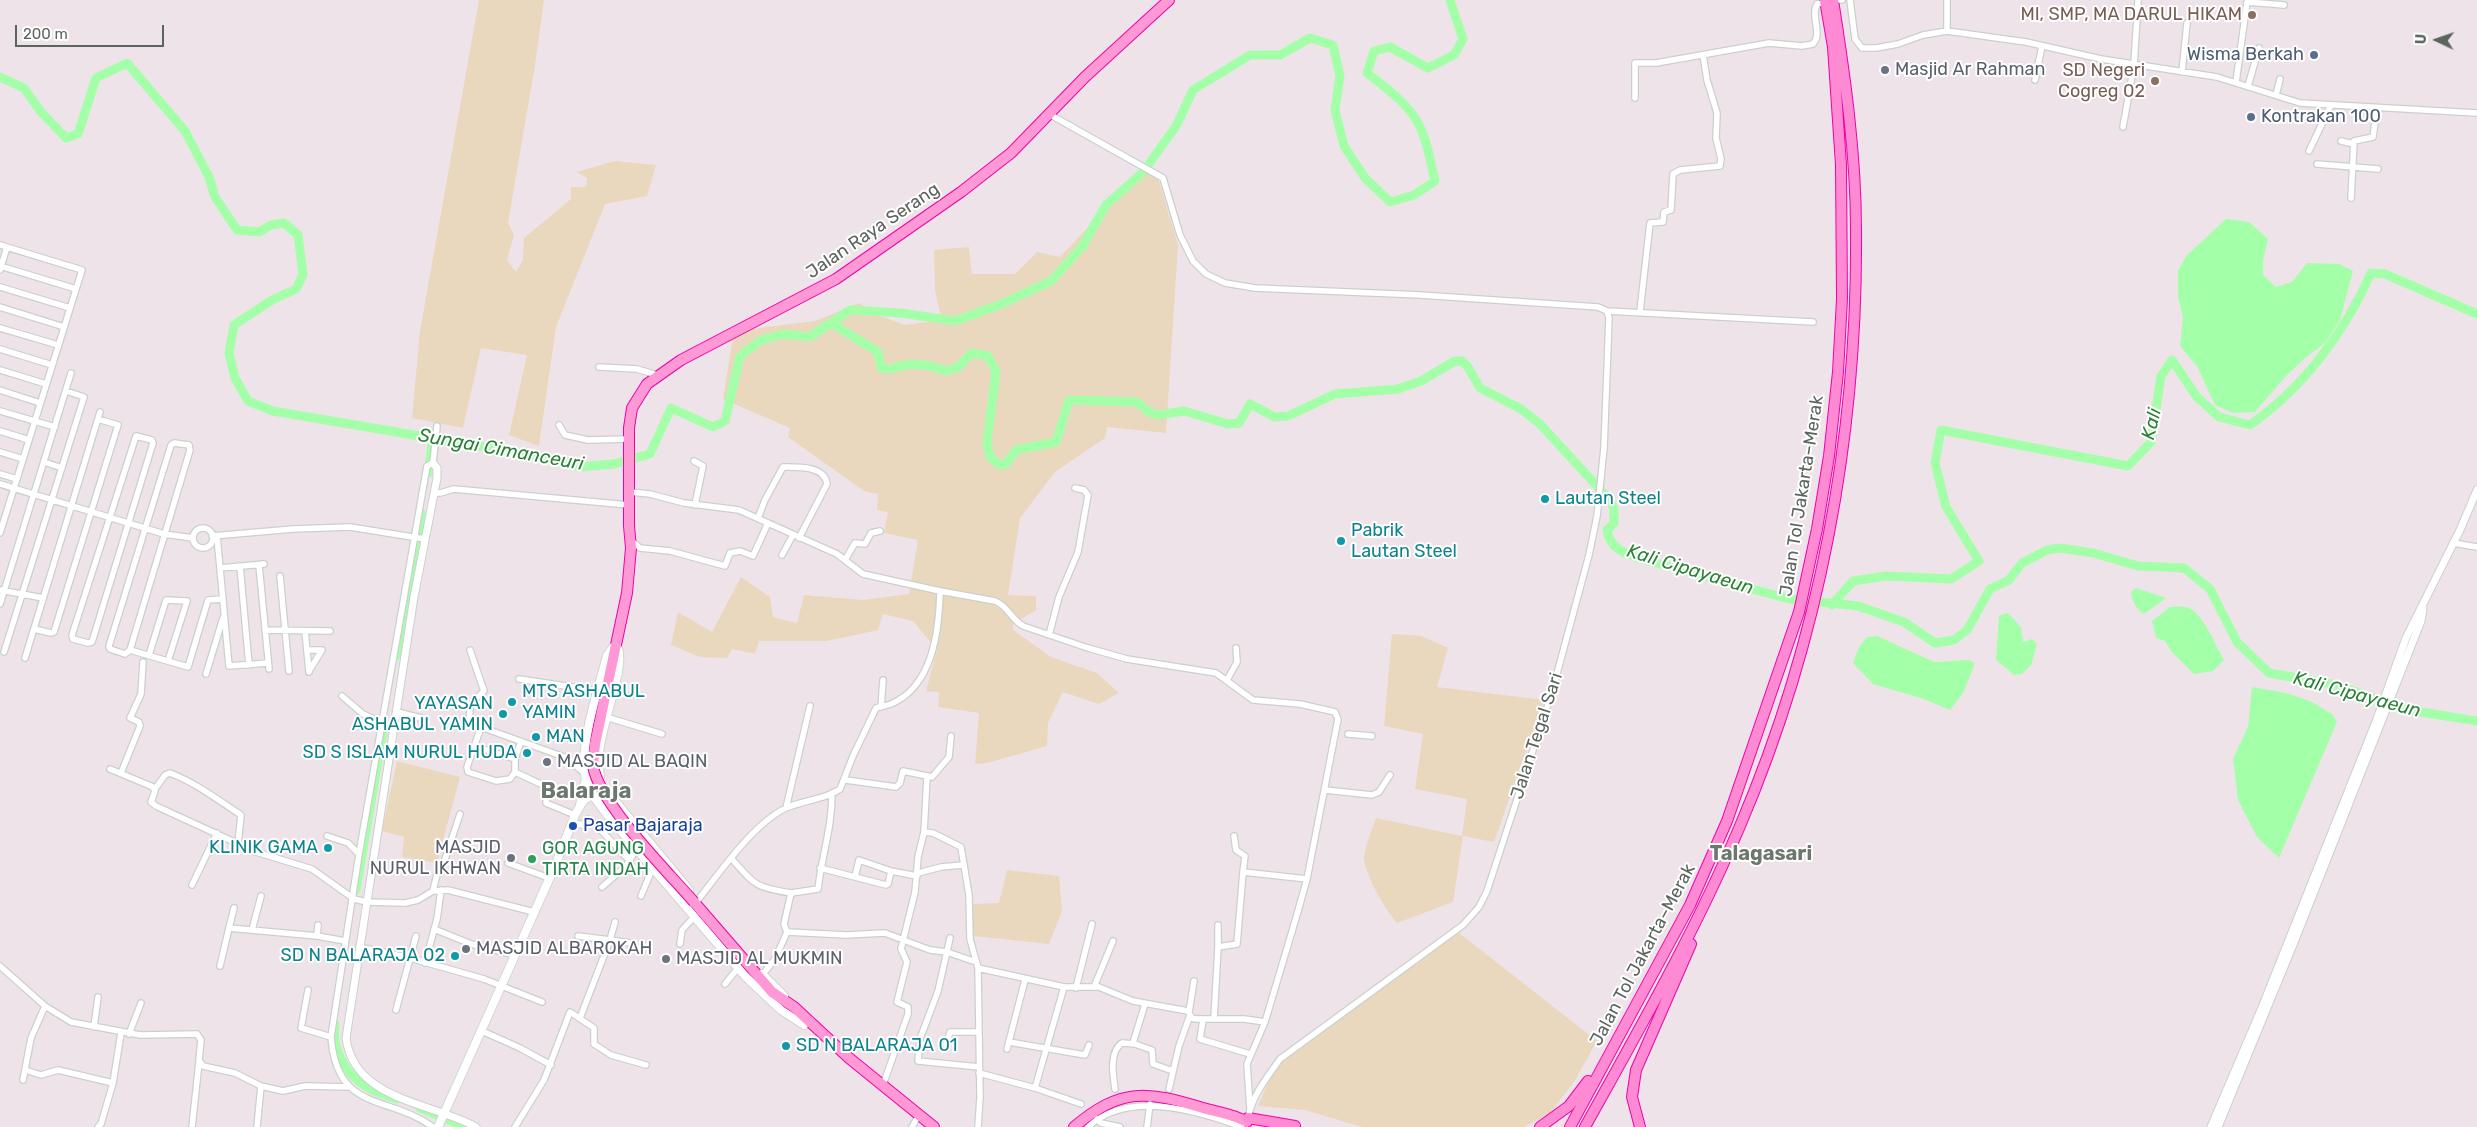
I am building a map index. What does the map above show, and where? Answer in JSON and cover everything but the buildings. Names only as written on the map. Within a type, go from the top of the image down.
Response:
[{"type":"highway","name":"Jalan Raya Serang","points":[[924,1127],[916,1121],[883,1085],[771,993],[731,953],[618,820],[595,789],[590,777],[589,757],[627,593],[630,541],[629,441],[632,408],[647,384],[657,375],[681,360],[823,287],[862,263],[991,169],[1011,153],[1104,59],[1169,0]]},
{"type":"highway","name":"Jalan Tol Jakarta–Merak","points":[[1585,1127],[1661,990],[1740,826],[1770,747],[1816,598],[1831,528],[1842,456],[1856,296],[1854,166],[1849,114],[1833,0]]},
{"type":"highway","name":"Jalan Tol Jakarta–Merak","points":[[1570,1127],[1690,905],[1727,821],[1800,612],[1817,529],[1829,456],[1838,372],[1842,300],[1841,165],[1833,47],[1823,2]]},
{"type":"highway","points":[[1727,821],[1740,826]]},
{"type":"highway","points":[[1540,1127],[1569,1106],[1583,1090],[1690,905]]},
{"type":"highway","points":[[1640,1127],[1632,1097],[1636,1070],[1697,932],[1700,912]]},
{"type":"highway","name":"Jalan Raya Serang","points":[[807,1023],[898,1101]]},
{"type":"highway","points":[[1074,1127],[1091,1113],[1115,1100],[1151,1101],[1167,1097],[1266,1127]]},
{"type":"highway","points":[[1246,1120],[1295,1126]]},
{"type":"highway","name":"Jalan Raya Serang","points":[[916,1121],[934,1127]]},
{"type":"main road","points":[[438,1127],[482,1031],[580,805],[585,775],[584,751],[608,652],[615,647],[620,653],[618,670],[606,718],[598,762],[599,772],[606,790],[698,900],[807,1023]]},
{"type":"main road","points":[[585,775],[593,794],[609,817],[738,968],[764,995],[807,1023]]},
{"type":"main road","points":[[580,805],[593,794],[606,790]]},
{"type":"main road","points":[[609,817],[618,817],[622,811]]},
{"type":"main road","points":[[678,897],[685,893],[686,886]]},
{"type":"street","points":[[1850,0],[1855,39],[1862,48],[1898,44],[1923,35],[1948,31],[2042,46],[2134,65],[2236,82],[2295,102],[2477,113]]},
{"type":"street","points":[[1947,0],[1948,31]]},
{"type":"street","points":[[2123,127],[2134,65],[2138,0]]},
{"type":"street","points":[[1636,98],[1635,63],[1656,63],[1769,43],[1802,46],[1812,44],[1817,36],[1814,9],[1817,4],[1823,2]]},
{"type":"street","points":[[2236,82],[2247,2],[2284,5]]},
{"type":"street","points":[[2182,72],[2187,23]]},
{"type":"street","points":[[2035,80],[2042,46]]},
{"type":"street","points":[[2248,86],[2259,48]]},
{"type":"street","points":[[1640,311],[1650,223],[1662,222],[1664,212],[1672,210],[1673,174],[1680,170],[1717,168],[1720,166],[1721,159],[1716,138],[1717,113],[1707,80],[1703,54]]},
{"type":"street","points":[[2276,95],[2280,79]]},
{"type":"street","points":[[2309,151],[2331,105]]},
{"type":"street","points":[[2351,198],[2354,144],[2356,139],[2367,140],[2373,137],[2377,108]]},
{"type":"street","points":[[1049,114],[1164,178],[1180,235],[1192,261],[1206,274],[1225,283],[1256,288],[1420,295],[1598,307],[1607,311],[1640,311],[1813,322]]},
{"type":"street","points":[[2341,141],[2354,144]]},
{"type":"street","points":[[2317,164],[2378,170]]},
{"type":"street","points":[[0,245],[82,270],[14,489],[2,518],[0,533]]},
{"type":"street","points":[[7,247],[0,267],[76,289]]},
{"type":"street","points":[[0,287],[70,308]]},
{"type":"street","points":[[0,307],[64,327]]},
{"type":"street","name":"Jalan Tegal Sari","points":[[1246,1120],[1264,1081],[1287,1052],[1463,925],[1479,907],[1504,840],[1552,692],[1589,555],[1597,516],[1608,382],[1609,318],[1607,311]]},
{"type":"street","points":[[0,328],[58,346]]},
{"type":"street","points":[[0,349],[52,365]]},
{"type":"street","points":[[599,367],[637,369],[657,375]]},
{"type":"street","points":[[0,370],[46,384]]},
{"type":"street","points":[[0,604],[2,590],[34,495],[71,373]]},
{"type":"street","points":[[0,390],[40,403]]},
{"type":"street","points":[[4,652],[84,397],[66,391]]},
{"type":"street","points":[[0,410],[54,427]]},
{"type":"street","points":[[25,658],[100,412]]},
{"type":"street","points":[[34,629],[51,634],[54,632],[118,425],[98,419]]},
{"type":"street","points":[[559,425],[565,435],[575,438],[629,441]]},
{"type":"street","points":[[433,1127],[424,1121],[362,1097],[349,1087],[334,1058],[331,1037],[345,941],[354,898],[359,854],[414,537],[438,426]]},
{"type":"street","points":[[0,431],[29,440]]},
{"type":"street","points":[[137,436],[152,440],[153,443],[128,523],[92,642],[90,644],[73,640],[72,635],[133,438],[137,436]]},
{"type":"street","points":[[171,445],[189,445],[190,450],[164,534],[130,650],[125,654],[110,649],[109,646],[171,445]]},
{"type":"street","points":[[0,452],[23,459]]},
{"type":"street","points":[[694,461],[703,466],[696,505]]},
{"type":"street","points":[[44,462],[62,468]]},
{"type":"street","points":[[431,463],[437,470],[434,493],[424,539],[346,1038],[350,1055],[356,1067],[373,1085],[476,1127]]},
{"type":"street","points":[[758,518],[765,500],[783,467],[801,466],[820,473],[826,478],[827,484],[796,536],[782,555]]},
{"type":"street","points":[[0,474],[17,479]]},
{"type":"street","points":[[0,484],[145,529],[193,538]]},
{"type":"street","points":[[630,488],[696,505],[727,507],[758,518],[836,554],[863,574],[940,592],[995,601],[1003,605],[1016,622],[1049,635],[1127,658],[1216,673],[1253,700],[1300,704],[1335,712],[1338,719],[1306,879],[1265,1022],[1250,1054],[1246,1069],[1246,1120]]},
{"type":"street","points":[[1049,635],[1059,597],[1082,540],[1088,495],[1084,490],[1075,488]]},
{"type":"street","points":[[434,493],[440,494],[454,489],[629,505]]},
{"type":"street","points":[[2218,1127],[2285,967],[2386,703],[2421,621],[2423,606],[2477,490]]},
{"type":"street","points":[[630,541],[640,548],[670,551],[725,566],[730,553],[740,551],[753,556],[768,523]]},
{"type":"street","points":[[215,536],[293,529],[350,527],[424,539]]},
{"type":"street","points":[[215,536],[210,544],[204,548],[196,545],[193,538],[196,531],[200,528],[208,530],[215,536],[220,568],[229,666],[248,664],[269,666],[265,630],[262,564],[220,568]]},
{"type":"street","points":[[845,560],[855,543],[865,544],[871,533],[880,531]]},
{"type":"street","points":[[2453,543],[2477,547]]},
{"type":"street","points":[[240,566],[248,664]]},
{"type":"street","points":[[280,576],[289,671]]},
{"type":"street","points":[[2,590],[43,598]]},
{"type":"street","points":[[698,900],[752,835],[786,808],[840,789],[846,780],[853,756],[876,708],[898,700],[915,687],[923,676],[938,625],[940,592]]},
{"type":"street","points":[[130,650],[188,667],[208,600],[223,599]]},
{"type":"street","points":[[149,655],[166,600],[187,600],[168,661]]},
{"type":"street","points":[[206,674],[224,614]]},
{"type":"street","points":[[265,630],[330,631]]},
{"type":"street","points":[[305,630],[307,650]]},
{"type":"street","points":[[1227,680],[1237,662],[1236,648]]},
{"type":"street","points":[[470,650],[484,692],[471,703],[470,720],[481,727],[567,758],[585,775]]},
{"type":"street","points":[[121,773],[140,726],[139,722],[130,718],[141,694],[143,662]]},
{"type":"street","points":[[519,679],[599,691]]},
{"type":"street","points":[[881,706],[883,680]]},
{"type":"street","points":[[342,696],[363,714],[382,723]]},
{"type":"street","points":[[786,808],[810,706]]},
{"type":"street","points":[[397,712],[421,718]]},
{"type":"street","points":[[606,718],[662,734]]},
{"type":"street","points":[[2211,1127],[2258,1018],[2380,720]]},
{"type":"street","points":[[481,727],[467,767],[469,773],[496,781],[510,779],[514,772],[515,759],[521,741]]},
{"type":"street","points":[[1335,732],[1372,736]]},
{"type":"street","points":[[846,780],[896,787],[900,783],[904,771],[932,778],[949,757],[951,736]]},
{"type":"street","points":[[474,746],[515,759]]},
{"type":"street","points":[[110,769],[144,782],[155,789]]},
{"type":"street","points":[[514,772],[547,786],[545,800],[547,804],[574,818],[582,825],[588,819],[593,822],[628,860]]},
{"type":"street","points":[[238,844],[241,816],[182,777],[170,773],[165,776],[155,789],[152,804],[238,844],[272,858],[312,868],[354,898],[366,902],[411,902],[433,891],[441,890],[534,912]]},
{"type":"street","points":[[1324,790],[1372,795],[1379,792],[1390,775]]},
{"type":"street","points":[[883,1085],[909,1010],[897,1002],[907,962],[901,949],[918,874],[918,857],[924,832],[928,777]]},
{"type":"street","points":[[731,858],[749,880],[761,886],[791,893],[816,890],[828,840],[832,793]]},
{"type":"street","points":[[433,891],[437,873],[441,871],[460,814]]},
{"type":"street","points":[[924,832],[933,833],[961,847],[969,895],[970,939],[977,965],[978,1127]]},
{"type":"street","points":[[192,885],[217,833]]},
{"type":"street","points":[[327,836],[348,843],[359,854]]},
{"type":"street","points":[[1218,947],[1237,944],[1245,856],[1236,850],[1234,836]]},
{"type":"street","points":[[602,887],[626,866],[637,848]]},
{"type":"street","points":[[855,877],[860,860],[891,871],[918,874],[941,867],[963,865]]},
{"type":"street","points":[[508,863],[549,878]]},
{"type":"street","points":[[641,896],[653,867]]},
{"type":"street","points":[[820,868],[886,885],[888,884],[891,871]]},
{"type":"street","points":[[1243,872],[1306,879]]},
{"type":"street","points":[[425,963],[434,929],[441,890]]},
{"type":"street","points":[[763,974],[775,959],[787,932],[784,924],[791,893]]},
{"type":"street","points":[[252,930],[261,896]]},
{"type":"street","points":[[220,966],[234,908]]},
{"type":"street","points":[[680,944],[682,930],[694,917]]},
{"type":"street","points":[[580,1018],[615,922]]},
{"type":"street","points":[[1076,988],[1092,924]]},
{"type":"street","points":[[317,936],[318,925]]},
{"type":"street","points":[[1214,1019],[1218,925]]},
{"type":"street","points":[[229,928],[317,936],[345,941]]},
{"type":"street","points":[[434,929],[471,944],[515,955]]},
{"type":"street","points":[[787,932],[846,935],[879,932],[930,950],[947,952],[977,965],[1025,980],[1064,987],[1103,988],[1126,999],[1189,1013],[1192,1018],[1203,1020],[1265,1022]]},
{"type":"street","points":[[396,1010],[416,936]]},
{"type":"street","points":[[578,936],[631,943]]},
{"type":"street","points":[[950,938],[938,991],[920,1038],[918,1060],[979,1070],[1081,1104]]},
{"type":"street","points":[[1094,987],[1113,941]]},
{"type":"street","points":[[359,947],[410,958],[484,979],[542,1002]]},
{"type":"street","points":[[0,966],[45,1006],[64,1019],[129,1034],[156,1036],[198,1034],[201,1040],[192,1127]]},
{"type":"street","points":[[726,984],[738,968]]},
{"type":"street","points":[[1007,1049],[1025,980]]},
{"type":"street","points":[[1169,1089],[1189,1013],[1194,981]]},
{"type":"street","points":[[1035,1088],[1064,987]]},
{"type":"street","points":[[308,990],[301,1028],[331,1037]]},
{"type":"street","points":[[94,1027],[98,997]]},
{"type":"street","points":[[129,1034],[141,1003]]},
{"type":"street","points":[[1133,1043],[1145,1004]]},
{"type":"street","points":[[24,1080],[32,1038],[45,1006]]},
{"type":"street","points":[[515,1127],[551,1065],[569,1014],[572,1012],[594,1028],[594,1044],[604,1051],[646,1065]]},
{"type":"street","points":[[1203,1020],[1200,1039],[1250,1054]]},
{"type":"street","points":[[482,1031],[520,1048],[551,1065]]},
{"type":"street","points":[[946,1045],[952,1031],[977,1032]]},
{"type":"street","points":[[98,1127],[101,1124],[113,1083],[121,1033]]},
{"type":"street","points":[[1009,1042],[1085,1055],[1089,1045]]},
{"type":"street","points":[[1115,1089],[1113,1064],[1116,1048],[1122,1043],[1133,1043],[1152,1050],[1153,1064],[1173,1071]]},
{"type":"street","points":[[199,1062],[208,1067],[241,1075],[261,1086],[283,1091],[305,1086],[349,1087]]},
{"type":"street","points":[[25,1070],[41,1076],[58,1070],[113,1083]]},
{"type":"street","points":[[257,1127],[261,1086]]},
{"type":"street","points":[[1088,1127],[1096,1119],[1116,1110],[1151,1101],[1147,1127]]},
{"type":"street","points":[[1096,1119],[1101,1123],[1120,1127]]},
{"type":"shaded area","points":[[479,0],[544,0],[508,223],[514,235],[507,260],[516,272],[523,260],[524,238],[571,199],[571,187],[586,187],[587,178],[577,172],[615,161],[656,165],[647,196],[605,204],[556,327],[539,446],[509,435],[527,355],[481,348],[463,428],[412,418],[420,331]]},
{"type":"shaded area","points":[[1141,171],[1158,178],[1178,245],[1166,433],[1107,427],[1105,438],[1055,472],[1020,518],[1008,595],[1036,596],[1036,610],[1013,624],[1013,630],[1051,657],[1097,673],[1119,693],[1099,704],[1063,692],[1048,723],[1047,746],[987,763],[975,764],[979,713],[938,707],[939,692],[926,691],[937,650],[913,621],[883,614],[878,630],[827,641],[759,641],[755,654],[732,649],[727,658],[700,657],[671,645],[678,612],[712,632],[741,577],[770,597],[773,617],[797,623],[804,595],[863,600],[909,594],[918,540],[884,533],[888,512],[877,510],[878,494],[864,491],[788,437],[790,428],[723,399],[734,331],[815,321],[859,303],[880,316],[905,325],[942,320],[935,291],[934,250],[969,247],[972,274],[1015,274],[1037,252],[1060,257]]},
{"type":"shaded area","points":[[2226,219],[2249,222],[2268,239],[2263,260],[2263,275],[2276,287],[2292,282],[2307,263],[2339,264],[2353,271],[2340,320],[2325,343],[2286,376],[2255,412],[2233,413],[2215,405],[2197,366],[2180,346],[2183,318],[2178,296],[2178,271],[2186,256]]},
{"type":"shaded area","points":[[2136,588],[2166,598],[2144,614],[2138,610],[2133,599],[2131,592]]},
{"type":"shaded area","points":[[2170,607],[2186,607],[2198,615],[2203,622],[2224,660],[2213,671],[2194,674],[2171,651],[2165,641],[2156,638],[2152,621]]},
{"type":"shaded area","points":[[2008,613],[2021,627],[2023,642],[2032,639],[2037,644],[2031,665],[2022,674],[2014,675],[1996,660],[1999,616]]},
{"type":"shaded area","points":[[1392,634],[1421,636],[1448,648],[1437,687],[1544,700],[1494,842],[1463,836],[1453,902],[1397,923],[1376,891],[1365,863],[1365,851],[1376,818],[1462,836],[1467,799],[1415,789],[1423,734],[1384,726]]},
{"type":"shaded area","points":[[1877,636],[1934,662],[1969,660],[1975,663],[1963,693],[1950,710],[1924,699],[1873,684],[1853,663],[1859,647],[1867,637]]},
{"type":"shaded area","points":[[2252,687],[2286,693],[2310,701],[2332,714],[2337,722],[2279,858],[2257,837],[2238,800],[2233,759],[2248,727]]},
{"type":"shaded area","points":[[397,761],[460,777],[437,863],[402,857],[404,837],[382,831]]},
{"type":"shaded area","points":[[1007,870],[1059,876],[1062,911],[1049,944],[973,936],[972,904],[999,903]]},
{"type":"shaded area","points":[[1458,932],[1597,1041],[1574,1082],[1550,1113],[1524,1127],[1362,1127],[1305,1110],[1258,1106],[1269,1080],[1285,1057]]},
{"type":"waterway","name":"Sungai Cimanceuri","points":[[0,77],[24,88],[41,112],[66,138],[78,134],[96,78],[127,63],[185,131],[209,177],[215,197],[237,230],[259,232],[271,225],[284,223],[298,235],[303,275],[296,289],[272,300],[234,325],[229,353],[235,378],[248,401],[273,411],[543,457],[579,467],[614,464],[650,454],[671,408],[713,427],[725,421],[740,356],[761,340],[784,334],[810,337],[850,310],[901,313],[955,321],[999,305],[1051,281],[1082,247],[1106,205],[1144,171],[1176,126],[1193,90],[1250,55],[1280,55],[1310,38],[1333,45],[1340,76],[1335,110],[1344,146],[1365,178],[1390,202],[1414,195],[1435,181],[1428,149],[1419,125],[1405,105],[1367,73],[1374,51],[1390,47],[1428,68],[1454,55],[1463,39],[1450,0]]},
{"type":"waterway","name":"Kali","points":[[1832,605],[1853,581],[1886,576],[1951,579],[1979,561],[1946,507],[1935,463],[1941,430],[2128,466],[2151,442],[2161,376],[2172,360],[2197,397],[2219,417],[2250,425],[2288,394],[2321,357],[2349,316],[2371,273],[2385,274],[2477,314]]},
{"type":"waterway","name":"Kali Cipayaeun","points":[[831,323],[878,352],[881,368],[888,369],[915,364],[931,366],[945,371],[957,368],[972,353],[988,356],[996,371],[987,443],[990,457],[1000,465],[1006,464],[1016,450],[1056,442],[1069,400],[1137,402],[1149,412],[1158,415],[1184,411],[1228,424],[1239,423],[1250,404],[1275,417],[1288,416],[1335,394],[1398,389],[1421,381],[1455,361],[1462,361],[1468,367],[1480,388],[1521,409],[1539,423],[1610,500],[1614,509],[1614,523],[1607,530],[1611,541],[1622,551],[1638,558],[1789,599],[1858,606],[1904,622],[1935,643],[1954,640],[1967,630],[1990,589],[2009,580],[2022,563],[2047,550],[2060,548],[2093,553],[2138,566],[2184,568],[2210,589],[2237,642],[2269,673],[2337,685],[2403,709],[2477,721]]},
{"type":"waterway","points":[[428,473],[433,438]]},
{"type":"waterway","points":[[396,656],[421,513]]},
{"type":"waterway","points":[[356,890],[384,725]]},
{"type":"waterway","points":[[335,1024],[335,1043],[346,1068],[359,1082],[367,1087],[396,1099]]},
{"type":"waterway","points":[[420,1108],[466,1127]]},
{"type":"place","name":"MI, SMP, MA DARUL HIKAM","points":[[2252,15]]},
{"type":"place","name":"Wisma Berkah","points":[[2314,55]]},
{"type":"place","name":"Masjid Ar Rahman","points":[[1885,70]]},
{"type":"place","name":"SD Negeri Cogreg 02","points":[[2155,81]]},
{"type":"place","name":"Kontrakan 100","points":[[2251,117]]},
{"type":"place","name":"Lautan Steel","points":[[1545,499]]},
{"type":"place","name":"Pabrik Lautan Steel","points":[[1341,541]]},
{"type":"place","name":"MTS ASHABUL YAMIN","points":[[512,702]]},
{"type":"place","name":"YAYASAN ASHABUL YAMIN","points":[[503,714]]},
{"type":"place","name":"MAN","points":[[536,737]]},
{"type":"place","name":"SD S ISLAM NURUL HUDA","points":[[527,753]]},
{"type":"place","name":"MASJID AL BAQIN","points":[[547,762]]},
{"type":"place","name":"Pasar Bajaraja","points":[[573,826]]},
{"type":"place","name":"KLINIK GAMA","points":[[328,848]]},
{"type":"place","name":"MASJID NURUL IKHWAN","points":[[511,858]]},
{"type":"place","name":"GOR AGUNG TIRTA INDAH","points":[[532,859]]},
{"type":"place","name":"MASJID ALBAROKAH","points":[[466,949]]},
{"type":"place","name":"SD N BALARAJA 02","points":[[455,956]]},
{"type":"place","name":"MASJID AL MUKMIN","points":[[666,959]]},
{"type":"place","name":"SD N BALARAJA 01","points":[[786,1046]]},
{"type":"district","name":"Balaraja","points":[[586,792]]},
{"type":"district","name":"Talagasari","points":[[1761,854]]}]
